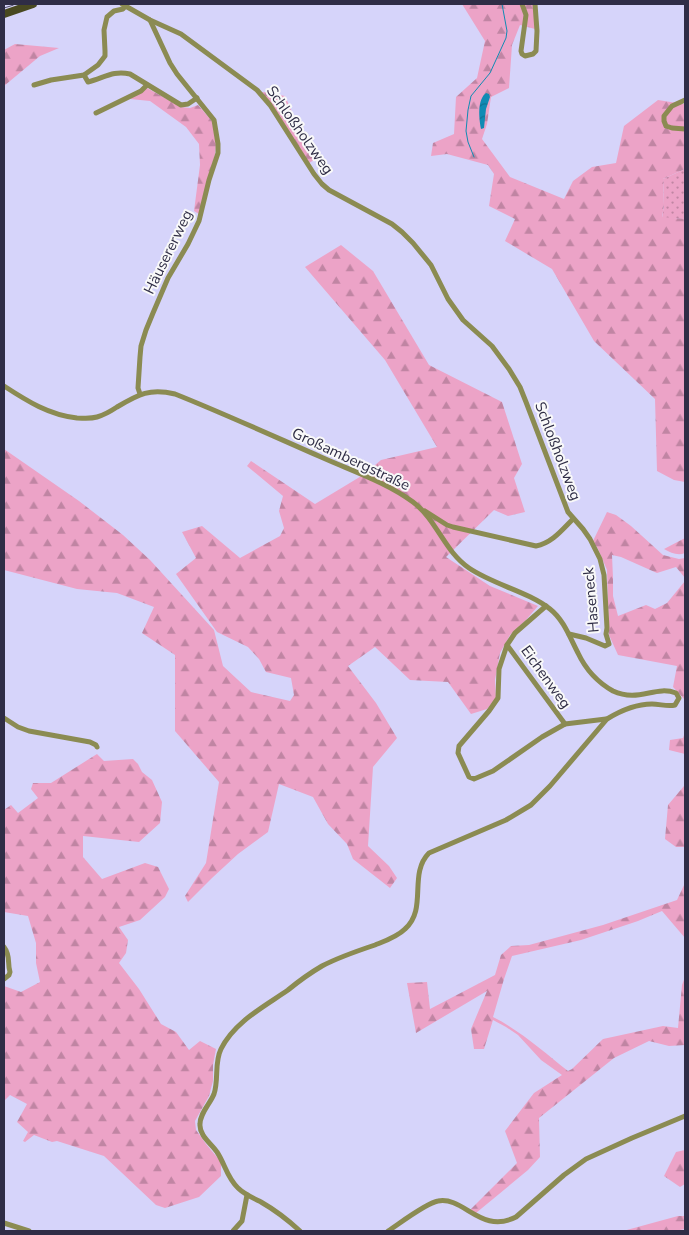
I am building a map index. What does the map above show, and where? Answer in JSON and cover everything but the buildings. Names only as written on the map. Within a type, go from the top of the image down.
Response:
[{"type":"main road","points":[[4,14],[33,4]]},
{"type":"street","points":[[34,85],[50,80],[84,75],[98,65],[105,51],[104,30],[107,17],[114,11],[122,9],[124,4]]},
{"type":"street","name":"Schloßholzweg","points":[[124,4],[150,20],[181,34],[257,90],[270,105],[322,184],[336,194],[392,224],[425,257],[454,309],[463,320],[492,346],[520,386],[553,470],[562,500],[573,519]]},
{"type":"street","points":[[522,4],[526,15],[522,51],[522,54],[525,56],[534,54],[536,51],[535,4]]},
{"type":"street","name":"Häusererweg","points":[[140,394],[138,388],[141,346],[146,330],[168,278],[199,221],[218,153],[214,120],[177,74],[162,48],[150,20]]},
{"type":"street","points":[[84,75],[88,82],[111,74],[130,74],[182,105],[188,104],[197,98]]},
{"type":"street","points":[[96,113],[147,85]]},
{"type":"street","points":[[685,100],[672,106],[664,116],[664,122],[666,126],[672,128],[685,129]]},
{"type":"street","name":"Großambergstraße","points":[[4,386],[42,409],[56,414],[84,418],[104,414],[140,394],[159,391],[176,394],[389,487],[420,508],[450,550],[464,564],[482,576],[539,601],[556,615],[569,634],[584,664],[596,680],[604,686],[627,696],[640,696],[667,691],[676,693],[679,698],[676,705],[643,704],[621,711],[606,719],[550,786],[530,805],[506,820],[429,853],[426,856],[420,870],[417,907],[406,929],[393,938],[318,968],[248,1018],[227,1039],[218,1058],[217,1080],[214,1093],[201,1116],[200,1131],[220,1157],[230,1178],[238,1188],[276,1211],[300,1231]]},
{"type":"street","points":[[420,508],[453,527],[536,546],[551,540],[573,519]]},
{"type":"street","name":"Haseneck","points":[[569,634],[586,638],[605,646],[609,644],[606,634],[604,575],[600,559],[596,547],[573,519]]},
{"type":"street","points":[[546,606],[515,633],[506,645],[499,668],[498,698],[490,711],[459,746],[458,754],[469,776],[474,779],[493,771],[511,757],[565,724],[606,719]]},
{"type":"street","name":"Eichenweg","points":[[506,645],[565,724]]},
{"type":"street","points":[[4,718],[23,729],[90,742],[97,747]]},
{"type":"street","points":[[4,947],[8,952],[9,958],[6,967],[10,972],[4,979]]},
{"type":"street","points":[[388,1231],[439,1200],[451,1202],[475,1219],[486,1224],[496,1226],[504,1224],[516,1217],[560,1178],[586,1159],[685,1116]]},
{"type":"street","points":[[233,1231],[242,1221],[247,1195]]},
{"type":"street","points":[[4,1223],[28,1231]]},
{"type":"green space","points":[[462,4],[534,4],[535,29],[520,25],[512,45],[509,88],[491,97],[487,124],[482,139],[510,177],[564,199],[573,181],[592,167],[616,163],[624,126],[658,100],[685,104],[685,169],[663,179],[664,205],[662,217],[685,219],[685,482],[674,480],[657,471],[655,399],[594,341],[552,269],[505,241],[515,219],[489,206],[494,174],[488,165],[447,154],[431,156],[433,143],[454,134],[456,97],[477,78],[485,41]]},
{"type":"green space","points":[[15,44],[59,48],[40,56],[4,86],[4,50]]},
{"type":"green space","points":[[147,88],[181,107],[190,108],[198,105],[212,121],[216,144],[215,154],[199,214],[194,211],[200,165],[199,144],[186,127],[150,101],[130,99]]},
{"type":"green space","points":[[261,93],[285,96],[293,114],[293,124],[302,139],[312,148],[314,160],[309,163]]},
{"type":"green space","points":[[685,169],[685,219],[662,218],[664,205],[663,179]]},
{"type":"green space","points":[[341,245],[373,271],[429,365],[502,402],[522,464],[514,478],[525,512],[508,516],[494,510],[446,557],[490,586],[538,606],[510,635],[500,653],[495,680],[496,698],[487,709],[471,714],[448,682],[410,680],[375,647],[348,666],[376,703],[397,738],[373,767],[368,846],[389,866],[397,878],[390,888],[353,859],[347,844],[328,824],[313,797],[279,784],[268,832],[238,854],[188,902],[185,896],[206,863],[219,782],[175,731],[175,655],[142,633],[154,607],[117,593],[77,589],[4,570],[4,449],[79,501],[123,535],[150,560],[214,630],[223,666],[251,692],[290,701],[294,695],[291,678],[266,672],[259,659],[248,647],[217,632],[176,574],[196,558],[182,532],[202,526],[240,558],[280,536],[284,528],[279,511],[283,496],[247,466],[251,461],[315,504],[363,475],[381,460],[437,447],[385,360],[305,267]]},
{"type":"green space","points":[[607,512],[616,515],[631,526],[663,555],[679,559],[685,558],[685,578],[676,567],[657,573],[612,555],[613,596],[618,616],[646,605],[655,609],[667,603],[685,581],[685,700],[673,687],[677,666],[618,655],[609,635],[607,570],[593,541]]},
{"type":"green space","points":[[685,538],[685,553],[674,554],[664,549]]},
{"type":"green space","points":[[685,732],[685,754],[669,750],[670,740],[683,738]]},
{"type":"green space","points":[[97,754],[104,761],[133,759],[142,772],[152,780],[162,802],[160,823],[139,842],[83,836],[83,857],[102,879],[145,863],[158,867],[169,889],[165,897],[140,920],[119,927],[128,940],[126,953],[119,963],[139,989],[161,1024],[176,1032],[189,1050],[200,1041],[216,1049],[213,1081],[209,1096],[195,1121],[196,1130],[221,1162],[221,1176],[199,1197],[165,1208],[156,1205],[104,1156],[57,1141],[52,1142],[34,1135],[25,1142],[23,1141],[28,1132],[17,1122],[27,1104],[10,1095],[4,1101],[4,986],[21,992],[40,982],[36,963],[36,943],[28,916],[4,912],[4,810],[11,805],[18,813],[38,798],[31,789],[33,783],[51,783]]},
{"type":"green space","points":[[685,754],[685,847],[676,847],[665,839],[668,805],[684,786]]},
{"type":"green space","points":[[685,883],[685,938],[662,911],[581,940],[512,956],[493,1017],[523,1035],[568,1071],[603,1039],[663,1026],[678,1028],[682,985],[685,977],[685,1045],[669,1046],[649,1041],[614,1058],[539,1118],[540,1157],[528,1170],[476,1213],[470,1210],[517,1163],[505,1131],[534,1093],[562,1075],[541,1060],[518,1035],[493,1020],[484,1049],[474,1049],[471,1029],[487,991],[416,1033],[407,983],[427,982],[430,1009],[495,975],[501,955],[511,946],[529,945],[603,925],[677,900]]},
{"type":"green space","points":[[685,1150],[685,1184],[680,1187],[664,1176],[676,1152]]},
{"type":"green space","points":[[678,1216],[685,1216],[685,1229],[675,1231],[623,1231]]},
{"type":"water","points":[[486,93],[490,97],[486,109],[484,128],[481,129],[480,105]]},
{"type":"waterway","points":[[474,157],[466,131],[468,110],[471,96],[490,73],[506,38],[507,31],[502,4]]},
{"type":"railway","points":[[4,8],[17,4]]}]
